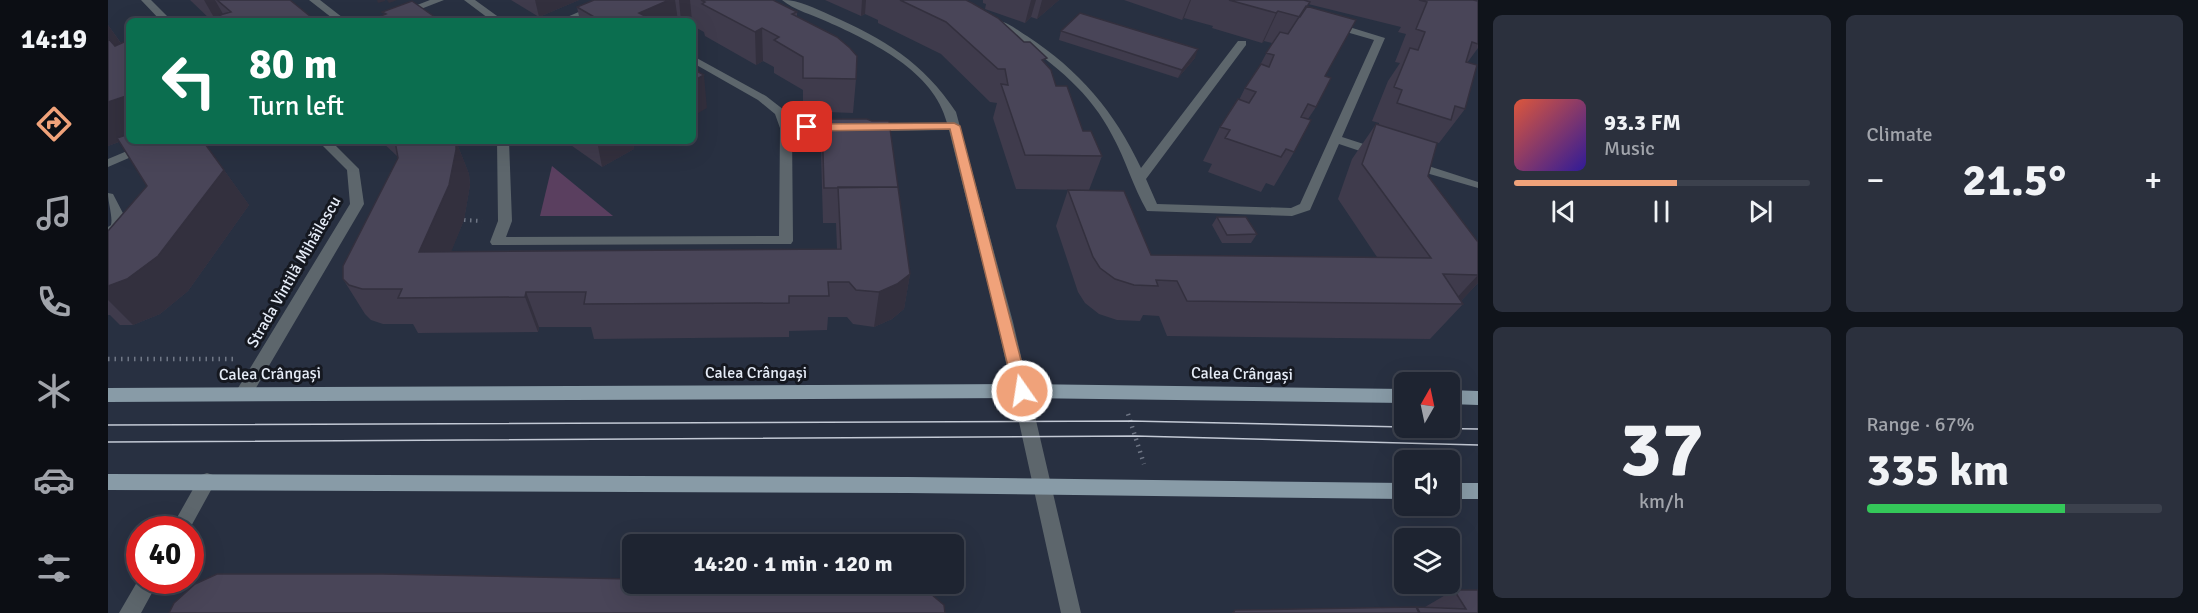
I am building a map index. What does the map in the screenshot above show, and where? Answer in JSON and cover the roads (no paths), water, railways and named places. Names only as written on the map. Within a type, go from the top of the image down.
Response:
[{"type":"main road","name":"Calea Crângași","points":[[108,395],[1120,391],[1394,396]]},
{"type":"main road","points":[[1460,397],[1478,398]]},
{"type":"main road","points":[[108,482],[1044,486],[1394,491]]},
{"type":"main road","points":[[1460,491],[1478,492]]},
{"type":"street","points":[[146,0],[164,18]]},
{"type":"street","points":[[314,0],[338,18]]},
{"type":"street","points":[[389,18],[439,0]]},
{"type":"street","points":[[469,0],[495,18]]},
{"type":"street","points":[[570,18],[614,0]]},
{"type":"street","points":[[787,0],[885,47],[916,67],[944,100],[954,126],[1022,391],[1071,613]]},
{"type":"street","points":[[991,19],[1047,54],[1092,96],[1116,130],[1152,208],[1292,212],[1305,207],[1380,38],[1323,22]]},
{"type":"street","points":[[1139,179],[1242,43]]},
{"type":"street","points":[[503,144],[505,221],[497,242],[786,241],[786,128],[780,112],[762,98],[696,61]]},
{"type":"street","points":[[786,128],[954,126]]},
{"type":"street","points":[[1336,139],[1477,185]]},
{"type":"street","points":[[108,163],[155,144]]},
{"type":"street","name":"Strada Vintilă Mihăilescu","points":[[244,393],[357,204],[353,170],[327,144]]},
{"type":"street","points":[[108,197],[119,219],[117,228],[108,232]]},
{"type":"street","points":[[187,516],[207,481]]},
{"type":"street","points":[[129,613],[141,594]]},
{"type":"tram line","points":[[108,425],[1130,421],[1394,427]]},
{"type":"tram line","points":[[1460,429],[1478,429]]},
{"type":"tram line","points":[[108,442],[1135,436],[1478,445]]}]
